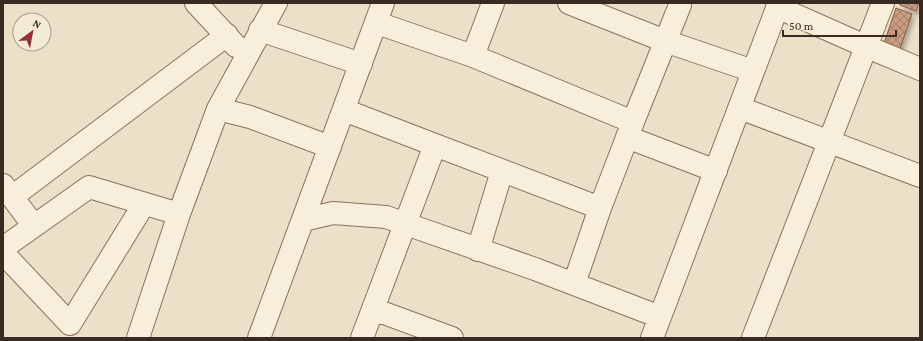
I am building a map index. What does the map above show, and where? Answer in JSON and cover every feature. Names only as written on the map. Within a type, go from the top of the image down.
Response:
[{"type":"street","points":[[196,3],[227,35],[245,57]]},
{"type":"street","points":[[138,338],[179,214],[218,109],[245,57],[276,3]]},
{"type":"street","points":[[473,56],[493,3]]},
{"type":"street","points":[[569,3],[665,42],[753,71]]},
{"type":"street","points":[[753,338],[865,46],[883,3]]},
{"type":"street","points":[[574,284],[600,208],[630,129],[680,5]]},
{"type":"street","points":[[652,338],[778,5],[865,46],[920,69]]},
{"type":"street","points":[[259,338],[380,13],[630,129],[716,171]]},
{"type":"street","points":[[260,30],[361,64]]},
{"type":"street","points":[[34,226],[8,191],[227,35]]},
{"type":"street","points":[[740,108],[829,140],[920,176]]},
{"type":"street","points":[[218,109],[250,117],[330,147]]},
{"type":"street","points":[[344,110],[600,208]]},
{"type":"street","points":[[362,338],[435,145]]},
{"type":"street","points":[[478,250],[502,171]]},
{"type":"street","points":[[3,248],[89,186],[179,214]]},
{"type":"street","points":[[3,253],[66,331],[144,204]]},
{"type":"street","points":[[303,220],[333,213],[386,217],[574,284],[660,317]]},
{"type":"street","points":[[373,309],[452,338]]},
{"type":"building","points":[[900,3],[919,3],[916,11],[900,5]]},
{"type":"building","points":[[896,8],[912,14],[900,49],[884,43]]}]
